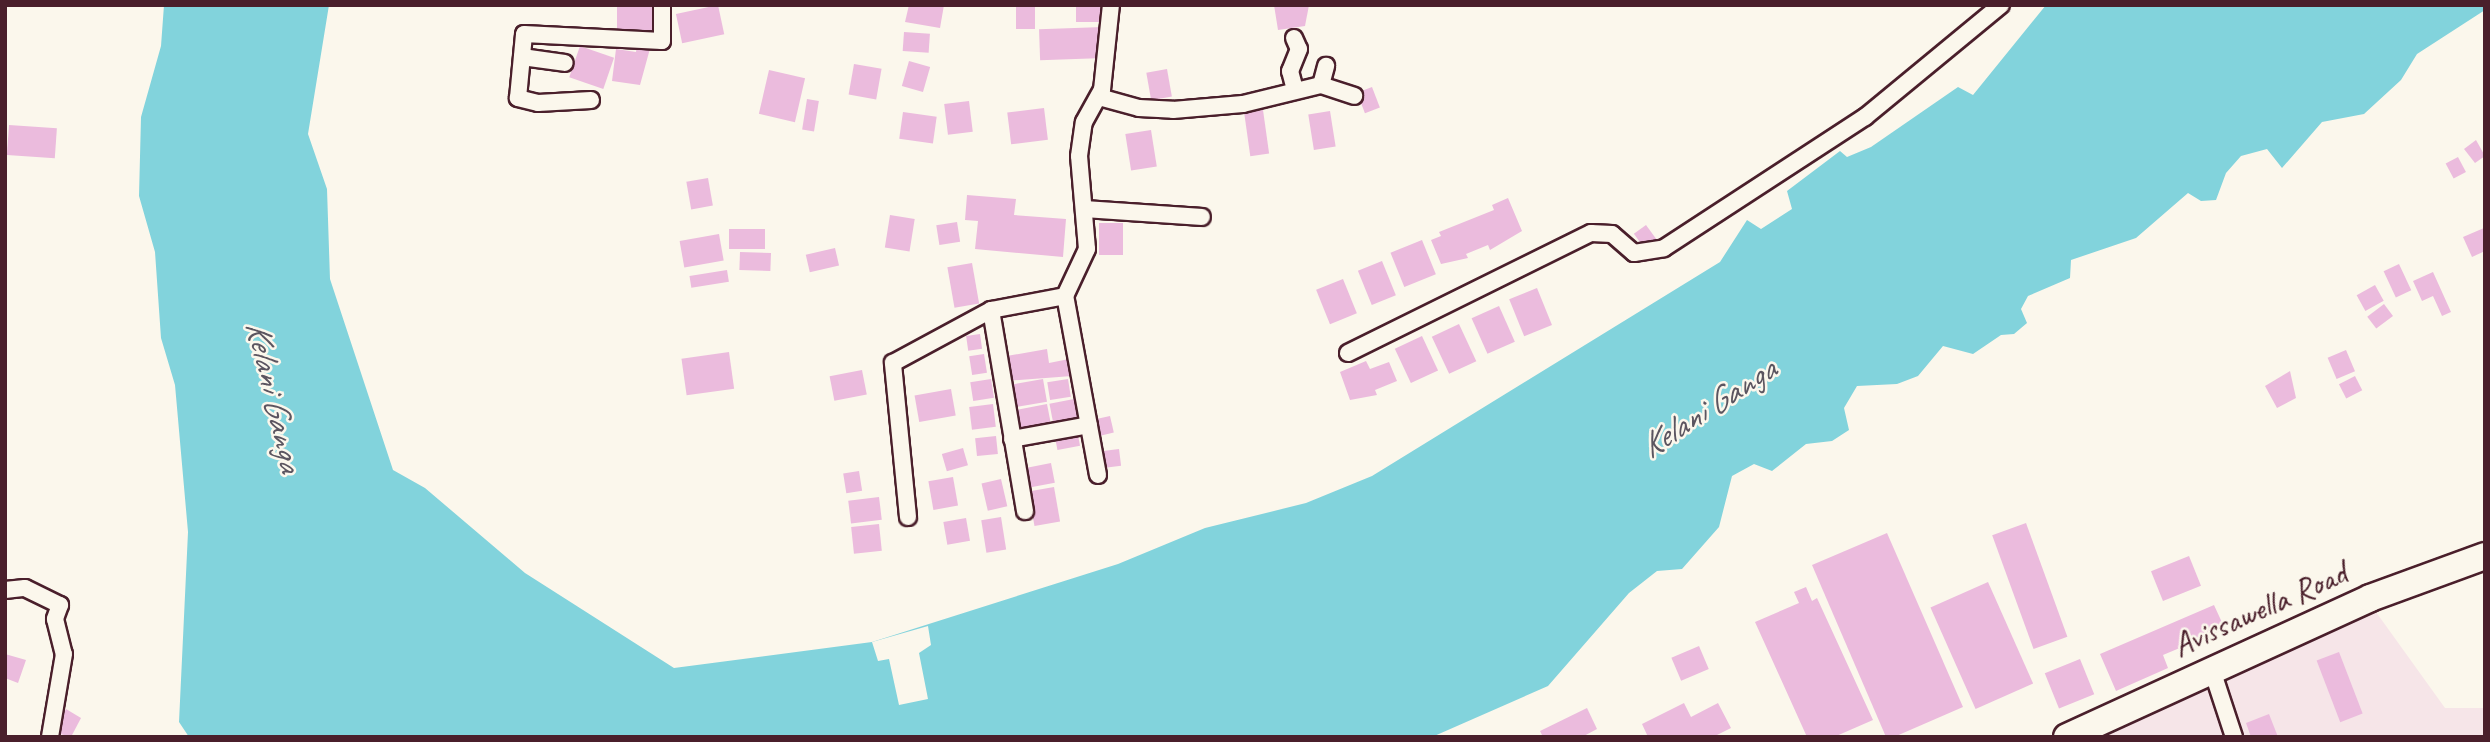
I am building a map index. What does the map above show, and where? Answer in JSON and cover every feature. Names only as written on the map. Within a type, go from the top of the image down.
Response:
[{"type":"main road","name":"Avissawella Road","points":[[2067,737],[2370,598],[2485,556]]},
{"type":"street","points":[[591,100],[538,103],[518,98],[524,34],[538,31],[593,41],[662,41],[662,5]]},
{"type":"street","points":[[1098,475],[1065,296],[1087,249],[1079,156],[1084,122],[1099,97],[1111,5]]},
{"type":"street","points":[[1348,353],[1591,233],[1612,234],[1634,253],[1664,248],[1865,117],[2001,5]]},
{"type":"street","points":[[1294,38],[1299,49],[1290,71],[1295,90]]},
{"type":"street","points":[[522,57],[565,63]]},
{"type":"street","points":[[1321,85],[1326,66]]},
{"type":"street","points":[[1099,97],[1139,108],[1173,110],[1242,104],[1321,85],[1354,96]]},
{"type":"street","points":[[1085,209],[1202,217]]},
{"type":"street","points":[[908,517],[892,363],[991,310],[1065,296]]},
{"type":"street","points":[[991,310],[1025,511]]},
{"type":"street","points":[[1012,439],[1089,425]]},
{"type":"street","points":[[5,590],[25,588],[60,605],[55,619],[64,654],[50,737]]},
{"type":"street","points":[[2211,670],[2234,737]]},
{"type":"shaded area","points":[[2376,612],[2445,708],[2485,708],[2485,737],[2103,737]]},
{"type":"water","name":"Kelani Ganga","points":[[164,5],[329,5],[308,134],[327,189],[330,279],[393,470],[425,488],[525,573],[674,668],[872,642],[1118,564],[1205,528],[1306,503],[1372,476],[1720,262],[1747,220],[1761,229],[1792,209],[1787,191],[1840,151],[1847,157],[1871,147],[1958,87],[1973,95],[2046,5],[2485,5],[2485,10],[2417,54],[2401,80],[2364,114],[2322,122],[2282,168],[2267,149],[2241,156],[2226,173],[2216,200],[2201,201],[2188,193],[2136,238],[2071,260],[2070,278],[2028,296],[2021,309],[2027,323],[2014,334],[2001,335],[1973,354],[1943,346],[1918,376],[1897,384],[1857,386],[1844,408],[1849,430],[1832,441],[1806,444],[1772,471],[1754,464],[1732,476],[1719,527],[1682,569],[1657,571],[1629,593],[1548,686],[1432,737],[189,737],[179,722],[188,532],[175,385],[161,338],[155,252],[139,196],[141,117],[161,46]]},
{"type":"pier","points":[[928,626],[931,645],[919,653],[928,699],[899,705],[889,659],[878,661],[872,642]]},
{"type":"building","points":[[617,5],[652,5],[652,33],[617,33]]},
{"type":"building","points":[[718,5],[724,34],[682,43],[676,14]]},
{"type":"building","points":[[909,5],[944,5],[940,28],[905,22]]},
{"type":"building","points":[[1016,5],[1035,5],[1035,29],[1016,29]]},
{"type":"building","points":[[1076,5],[1100,5],[1100,22],[1076,22]]},
{"type":"building","points":[[1274,5],[1309,5],[1305,26],[1278,30]]},
{"type":"building","points":[[1103,27],[1104,58],[1040,60],[1039,29]]},
{"type":"building","points":[[904,32],[930,34],[929,53],[903,51]]},
{"type":"building","points":[[637,44],[651,45],[640,85],[612,81],[616,49],[636,52]]},
{"type":"building","points":[[580,46],[614,58],[603,89],[569,77]]},
{"type":"building","points":[[909,61],[930,67],[923,92],[902,86]]},
{"type":"building","points":[[854,64],[882,69],[876,99],[849,95]]},
{"type":"building","points":[[1167,69],[1172,97],[1151,100],[1146,73]]},
{"type":"building","points":[[769,70],[805,78],[795,122],[759,114]]},
{"type":"building","points":[[1372,87],[1380,108],[1365,113],[1357,93]]},
{"type":"building","points":[[807,99],[819,101],[814,131],[802,130]]},
{"type":"building","points":[[969,101],[973,132],[948,135],[944,104]]},
{"type":"building","points":[[1044,108],[1048,140],[1011,144],[1007,113]]},
{"type":"building","points":[[1263,110],[1269,154],[1250,156],[1244,113]]},
{"type":"building","points":[[1330,111],[1336,147],[1314,150],[1308,114]]},
{"type":"building","points":[[903,112],[937,117],[933,143],[899,139]]},
{"type":"building","points":[[9,125],[57,128],[55,158],[7,155]]},
{"type":"building","points":[[1151,130],[1157,167],[1131,171],[1125,134]]},
{"type":"building","points":[[2476,140],[2485,156],[2475,163],[2464,149]]},
{"type":"building","points":[[2458,157],[2466,172],[2454,179],[2446,164]]},
{"type":"building","points":[[708,178],[713,206],[691,209],[686,182]]},
{"type":"building","points":[[967,195],[1016,199],[1014,215],[1066,219],[1063,257],[975,249],[978,221],[965,220]]},
{"type":"building","points":[[1508,198],[1522,231],[1490,250],[1488,245],[1466,254],[1468,258],[1441,264],[1431,240],[1441,236],[1439,232],[1494,210],[1492,205]]},
{"type":"building","points":[[890,215],[915,219],[910,252],[885,248]]},
{"type":"building","points":[[957,222],[960,242],[939,245],[936,225]]},
{"type":"building","points":[[1099,223],[1123,223],[1123,255],[1099,255]]},
{"type":"building","points":[[1646,225],[1657,240],[1645,249],[1634,234]]},
{"type":"building","points":[[2484,228],[2485,251],[2472,257],[2463,237]]},
{"type":"building","points":[[729,229],[765,229],[765,249],[729,249]]},
{"type":"building","points":[[719,234],[724,261],[684,268],[680,241]]},
{"type":"building","points":[[1422,240],[1436,274],[1404,287],[1390,253]]},
{"type":"building","points":[[835,248],[839,266],[810,272],[806,255]]},
{"type":"building","points":[[740,252],[771,253],[770,271],[739,270]]},
{"type":"building","points":[[1382,261],[1396,295],[1372,305],[1358,271]]},
{"type":"building","points":[[972,263],[979,303],[954,308],[947,267]]},
{"type":"building","points":[[2399,264],[2411,290],[2396,297],[2384,271]]},
{"type":"building","points":[[727,270],[729,282],[691,288],[689,276]]},
{"type":"building","points":[[2433,272],[2451,312],[2442,316],[2433,296],[2422,301],[2413,281]]},
{"type":"building","points":[[1343,279],[1357,313],[1330,324],[1316,290]]},
{"type":"building","points":[[2375,285],[2384,301],[2365,311],[2357,295]]},
{"type":"building","points":[[1537,288],[1552,325],[1524,336],[1509,299]]},
{"type":"building","points":[[2384,304],[2393,316],[2376,329],[2367,317]]},
{"type":"building","points":[[1499,306],[1515,342],[1487,354],[1472,318]]},
{"type":"building","points":[[1459,324],[1476,361],[1449,374],[1432,337]]},
{"type":"building","points":[[980,334],[982,349],[968,351],[966,336]]},
{"type":"building","points":[[1422,336],[1438,370],[1411,383],[1395,349]]},
{"type":"building","points":[[1047,349],[1049,363],[1069,359],[1072,376],[1005,381],[1001,357]]},
{"type":"building","points":[[2346,350],[2355,371],[2337,379],[2328,358]]},
{"type":"building","points":[[729,352],[734,389],[687,395],[681,359]]},
{"type":"building","points":[[984,354],[987,373],[972,375],[969,356]]},
{"type":"building","points":[[1366,361],[1370,369],[1389,362],[1397,381],[1375,390],[1377,395],[1350,400],[1340,372]]},
{"type":"building","points":[[862,370],[867,395],[834,401],[830,376]]},
{"type":"building","points":[[2290,371],[2296,398],[2277,408],[2265,386]]},
{"type":"building","points":[[2355,376],[2362,390],[2346,398],[2339,384]]},
{"type":"building","points":[[991,379],[994,398],[973,401],[970,382]]},
{"type":"building","points":[[1043,379],[1047,402],[1013,408],[1009,385]]},
{"type":"building","points":[[1068,379],[1071,397],[1050,400],[1047,382]]},
{"type":"building","points":[[951,389],[956,416],[919,422],[915,395]]},
{"type":"building","points":[[1074,399],[1079,425],[1054,429],[1049,404]]},
{"type":"building","points":[[993,404],[996,427],[972,430],[969,407]]},
{"type":"building","points":[[1047,404],[1052,430],[1018,436],[1013,411]]},
{"type":"building","points":[[1110,416],[1114,433],[1099,436],[1095,419]]},
{"type":"building","points":[[1077,430],[1080,446],[1057,450],[1054,434]]},
{"type":"building","points":[[996,436],[998,454],[977,456],[975,438]]},
{"type":"building","points":[[963,448],[968,465],[947,471],[942,454]]},
{"type":"building","points":[[1119,449],[1121,466],[1105,468],[1103,451]]},
{"type":"building","points":[[1051,463],[1055,483],[1028,488],[1024,468]]},
{"type":"building","points":[[859,471],[862,491],[846,493],[843,474]]},
{"type":"building","points":[[953,477],[958,506],[933,510],[928,481]]},
{"type":"building","points":[[1001,479],[1007,506],[988,511],[982,483]]},
{"type":"building","points":[[1054,487],[1060,521],[1034,526],[1028,492]]},
{"type":"building","points":[[879,497],[882,520],[851,524],[848,501]]},
{"type":"building","points":[[1001,517],[1006,550],[986,553],[981,520]]},
{"type":"building","points":[[966,518],[970,541],[947,545],[943,522]]},
{"type":"building","points":[[2026,523],[2067,637],[2034,649],[1992,535]]},
{"type":"building","points":[[879,524],[882,551],[854,554],[851,527]]},
{"type":"building","points":[[1887,533],[1963,707],[1894,737],[1886,737],[1812,565]]},
{"type":"building","points":[[2189,556],[2201,586],[2163,601],[2151,571]]},
{"type":"building","points":[[1988,582],[2033,683],[1976,709],[1930,608]]},
{"type":"building","points":[[1806,587],[1812,601],[1817,598],[1873,720],[1834,737],[1807,737],[1755,622],[1799,603],[1794,592]]},
{"type":"building","points":[[2214,605],[2225,629],[2163,655],[2168,668],[2116,691],[2100,654]]},
{"type":"building","points":[[1699,646],[1709,669],[1681,681],[1671,658]]},
{"type":"building","points":[[2339,652],[2363,714],[2340,722],[2317,661]]},
{"type":"building","points":[[5,654],[26,660],[18,683],[5,678]]},
{"type":"building","points":[[2080,659],[2094,694],[2059,708],[2045,673]]},
{"type":"building","points":[[1684,703],[1691,717],[1718,703],[1731,728],[1713,737],[1648,737],[1642,724]]},
{"type":"building","points":[[1587,708],[1597,729],[1582,737],[1543,737],[1540,731]]},
{"type":"building","points":[[66,709],[81,718],[71,737],[53,732]]},
{"type":"building","points":[[2269,714],[2278,737],[2251,737],[2246,723]]}]
